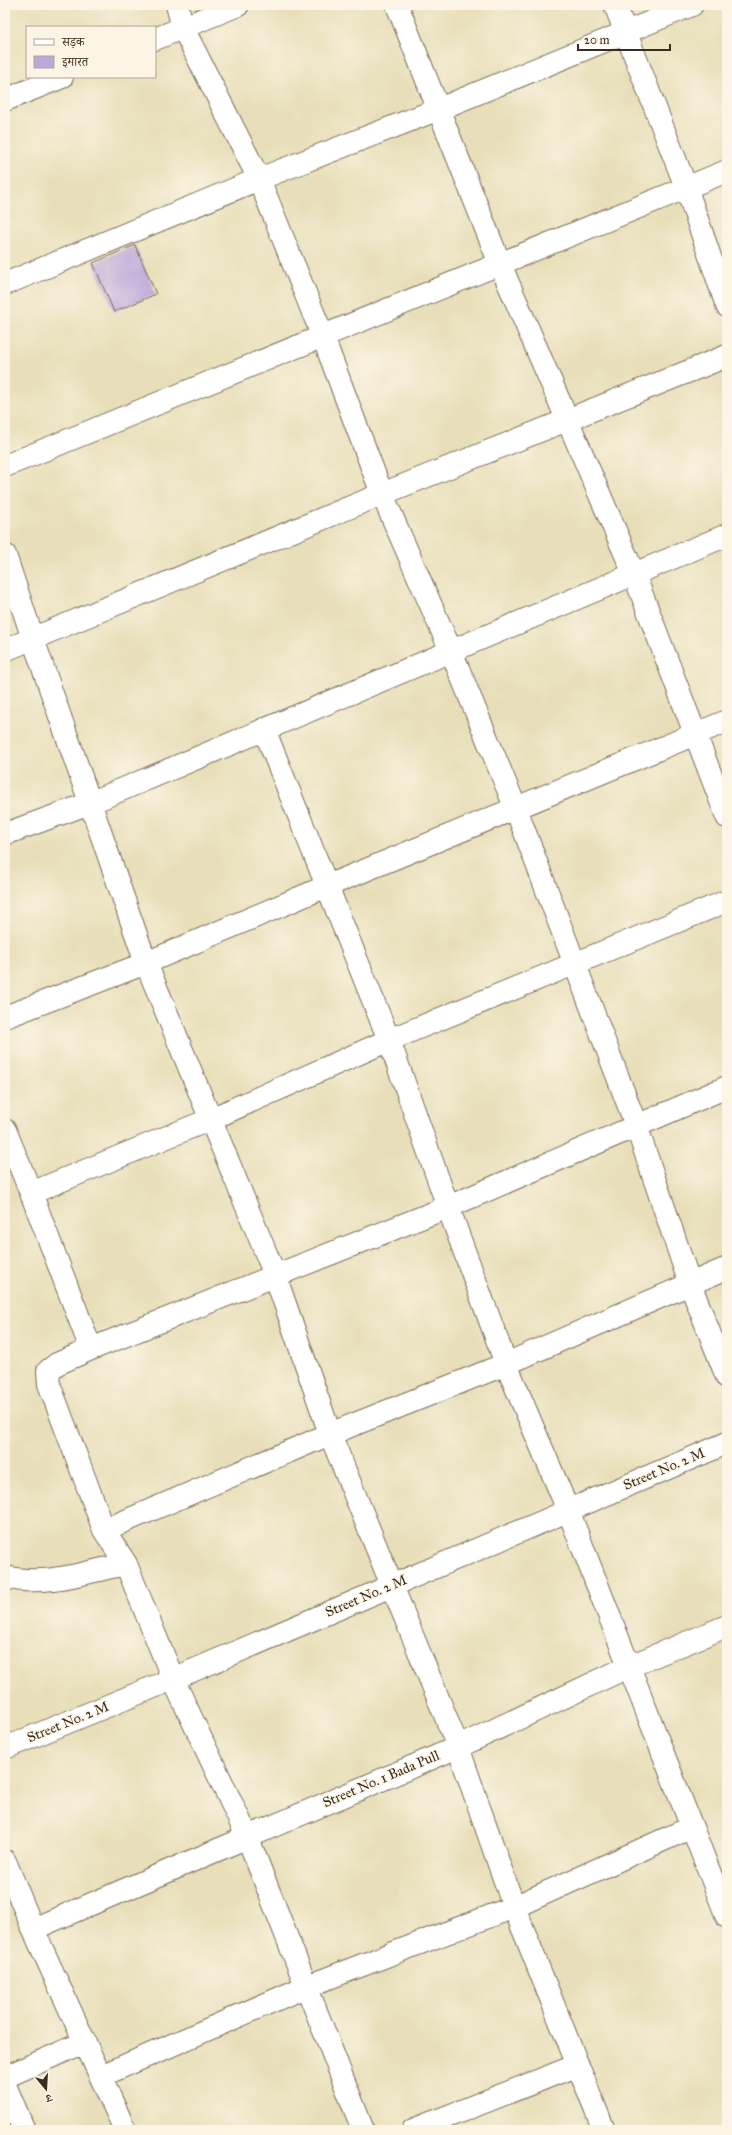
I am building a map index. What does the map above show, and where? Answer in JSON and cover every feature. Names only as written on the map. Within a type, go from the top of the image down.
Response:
[{"type":"street","points":[[177,5],[183,28],[259,179],[323,337],[382,494],[451,651],[516,809],[636,1125],[690,1284],[727,1377]]},
{"type":"street","points":[[156,39],[238,5]]},
{"type":"street","points":[[397,5],[500,264],[569,420],[634,574],[727,817]]},
{"type":"street","points":[[614,5],[686,188],[727,306]]},
{"type":"street","points":[[5,284],[259,179],[439,109],[692,5]]},
{"type":"street","points":[[5,100],[60,78]]},
{"type":"street","points":[[5,466],[727,172]]},
{"type":"street","points":[[5,650],[382,494],[727,356]]},
{"type":"street","points":[[5,834],[90,803],[727,535]]},
{"type":"street","points":[[5,555],[32,639],[146,963],[275,1275],[330,1434],[458,1747],[514,1907],[604,2130]]},
{"type":"street","points":[[5,1017],[146,963],[327,886],[727,721]]},
{"type":"street","points":[[264,730],[389,1040],[448,1207],[506,1364],[568,1510],[727,1917]]},
{"type":"street","points":[[31,1193],[211,1119],[389,1040],[727,901]]},
{"type":"street","points":[[363,2130],[305,1988],[247,1836],[173,1679],[126,1564],[104,1530],[49,1384],[48,1372],[56,1364],[91,1348],[448,1207],[727,1086]]},
{"type":"street","points":[[5,1130],[91,1348]]},
{"type":"street","points":[[104,1530],[330,1434],[506,1364],[727,1268]]},
{"type":"street","name":"Street No. 2 M","points":[[5,1748],[173,1679],[727,1443]]},
{"type":"street","points":[[5,1577],[19,1580],[51,1580],[126,1564]]},
{"type":"street","name":"Street No. 1 Bada Pull","points":[[33,1929],[247,1836],[458,1747],[630,1666],[727,1626]]},
{"type":"street","points":[[101,2076],[305,1988],[514,1907],[692,1826]]},
{"type":"street","points":[[5,1861],[33,1929],[125,2130]]},
{"type":"street","points":[[5,2077],[85,2042]]},
{"type":"street","points":[[413,2130],[578,2065]]},
{"type":"street","points":[[5,2085],[24,2130]]},
{"type":"building","points":[[135,245],[156,294],[114,312],[93,263]]}]
